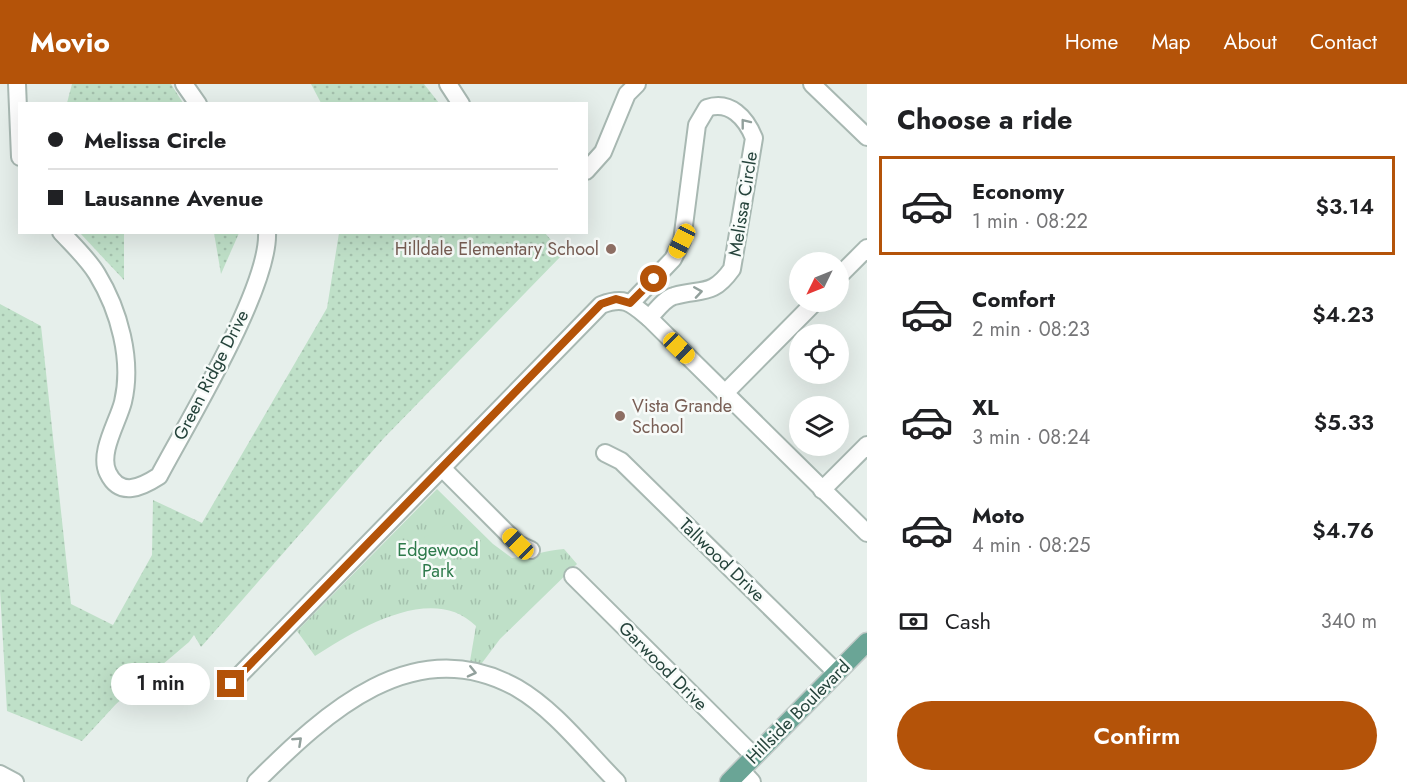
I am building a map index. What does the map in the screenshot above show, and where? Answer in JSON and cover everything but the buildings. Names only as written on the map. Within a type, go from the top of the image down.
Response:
[{"type":"main road","name":"Hillside Boulevard","points":[[740,778],[754,756],[867,642]]},
{"type":"street","points":[[17,84],[18,108]]},
{"type":"street","points":[[184,84],[197,102]]},
{"type":"street","points":[[448,84],[460,102]]},
{"type":"street","points":[[588,169],[603,152],[627,94],[637,84]]},
{"type":"street","points":[[812,84],[867,137]]},
{"type":"street","name":"Melissa Circle","points":[[630,303],[673,259],[682,241],[696,125],[707,108],[717,104],[732,110],[748,122],[754,138],[732,269],[722,283],[706,292],[671,296],[648,318]]},
{"type":"street","name":"Green Ridge Drive","points":[[63,234],[97,274],[122,333],[126,363],[123,400],[106,455],[108,473],[122,487],[140,489],[159,476],[234,334],[255,285],[268,243],[267,234]]},
{"type":"street","points":[[849,266],[867,248]]},
{"type":"street","points":[[231,684],[601,304],[616,299],[630,303],[648,318],[867,533]]},
{"type":"street","points":[[725,393],[804,312]]},
{"type":"street","points":[[822,490],[867,445]]},
{"type":"street","name":"Tallwood Drive","points":[[605,453],[621,461],[837,673]]},
{"type":"street","points":[[442,468],[518,544],[531,550]]},
{"type":"street","name":"Garwood Drive","points":[[573,576],[754,756]]},
{"type":"street","points":[[256,782],[333,711],[380,683],[431,668],[462,669],[491,676],[518,689],[558,722],[617,782]]},
{"type":"street","points":[[0,774],[15,782]]},
{"type":"green space","points":[[72,84],[171,84],[182,102],[67,102]]},
{"type":"green space","points":[[311,84],[424,84],[438,102],[320,102]]},
{"type":"green space","points":[[81,234],[124,234],[124,280]]},
{"type":"green space","points":[[214,234],[239,234],[221,274]]},
{"type":"green space","points":[[339,234],[546,234],[563,254],[384,438],[201,647],[194,635],[189,642],[116,704],[82,741],[7,711],[0,590],[0,304],[41,326],[71,604],[113,625],[152,555],[153,500],[202,523],[327,308]]},
{"type":"green space","name":"Edgewood Park","points":[[437,489],[493,544],[512,558],[564,549],[577,564],[500,639],[479,667],[469,667],[476,626],[458,614],[438,608],[417,609],[372,623],[315,656],[297,631]]},
{"type":"green space","points":[[450,523],[460,540],[431,557],[421,539]]},
{"type":"place","name":"Hilldale Elementary School","points":[[611,249]]},
{"type":"place","name":"Vista Grande School","points":[[620,416]]},
{"type":"route","points":[[231,684],[601,304],[616,299],[630,303],[654,279]]}]
